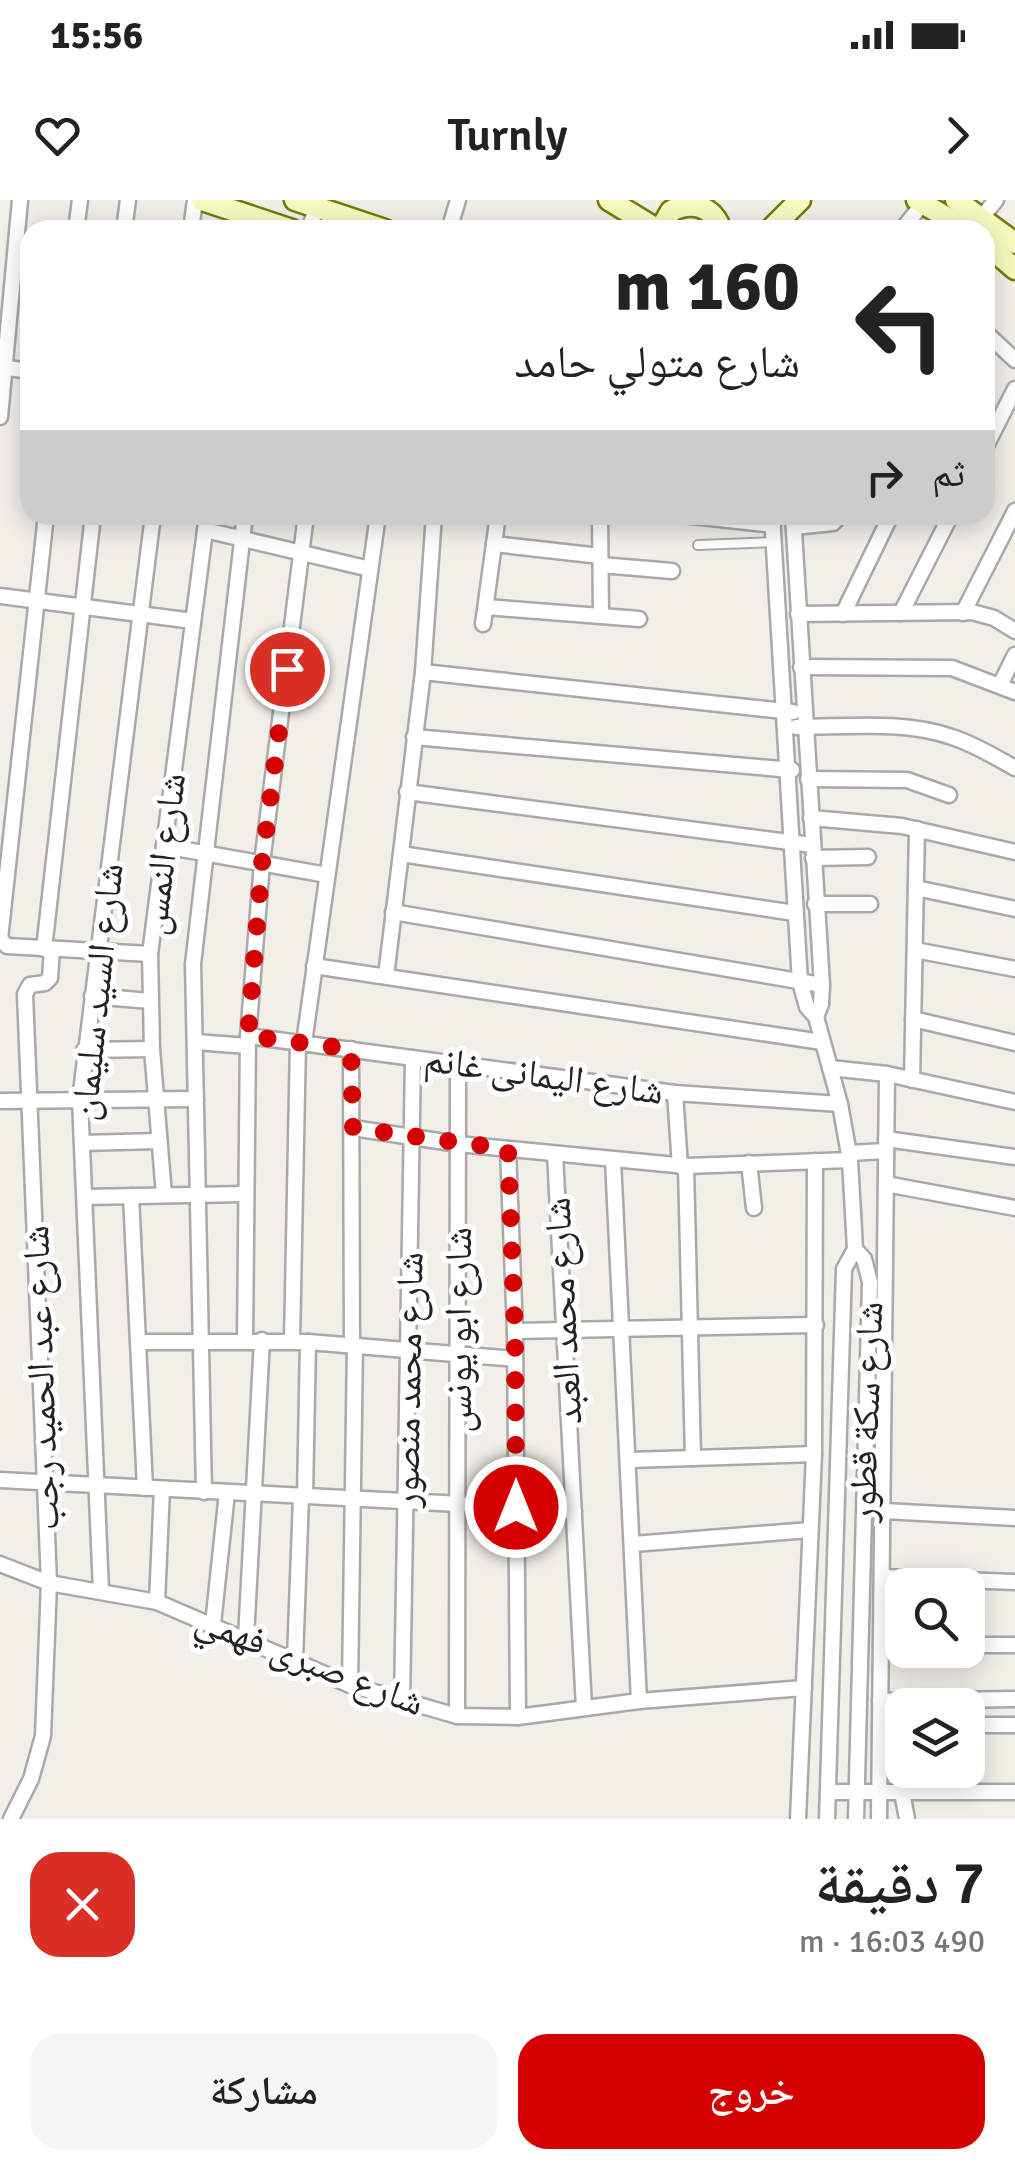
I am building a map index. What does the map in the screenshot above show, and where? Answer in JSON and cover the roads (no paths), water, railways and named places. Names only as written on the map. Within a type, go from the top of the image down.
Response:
[{"type":"main road","points":[[198,200],[241,220]]},
{"type":"main road","points":[[295,200],[318,204],[359,220]]},
{"type":"main road","points":[[610,200],[643,220]]},
{"type":"main road","points":[[780,220],[800,200]]},
{"type":"main road","points":[[956,200],[972,220]]},
{"type":"main road","points":[[920,201],[965,220]]},
{"type":"main road","points":[[666,220],[671,212],[702,204]]},
{"type":"main road","points":[[995,252],[1015,269]]},
{"type":"street","points":[[0,418],[20,200]]},
{"type":"street","points":[[978,220],[996,200]]},
{"type":"street","points":[[995,341],[1015,360]]},
{"type":"street","points":[[995,428],[1015,389]]},
{"type":"street","points":[[963,613],[1015,511]]},
{"type":"street","points":[[45,525],[0,936],[6,946],[150,954]]},
{"type":"street","name":"شارع عبد الحميد رجب","points":[[12,1819],[43,1736],[49,1584],[24,994],[27,987],[50,978],[48,949],[92,525]]},
{"type":"street","name":"شارع السيد سليمان","points":[[100,1591],[80,1100],[153,525]]},
{"type":"street","name":"شارع النمس","points":[[164,1196],[152,1049],[150,954],[206,525]]},
{"type":"street","points":[[210,525],[242,539],[370,569]]},
{"type":"street","points":[[204,1492],[193,964],[244,525]]},
{"type":"street","points":[[245,1341],[248,1041],[262,863],[305,525]]},
{"type":"street","points":[[295,1659],[303,1497],[301,1043],[377,525]]},
{"type":"street","points":[[386,976],[423,672],[433,525]]},
{"type":"street","points":[[483,624],[497,525]]},
{"type":"street","points":[[600,525],[601,616]]},
{"type":"street","name":"شارع سكة قطور","points":[[773,525],[800,982],[807,1006],[816,1017],[840,1104],[850,1156],[855,1250],[844,1270],[827,1819]]},
{"type":"street","name":"شارع سكة قطور","points":[[793,525],[822,985],[816,1017]]},
{"type":"street","points":[[843,614],[886,525]]},
{"type":"street","points":[[901,613],[946,525]]},
{"type":"street","points":[[494,544],[672,572]]},
{"type":"street","points":[[0,596],[193,621]]},
{"type":"street","points":[[486,608],[638,618]]},
{"type":"street","points":[[798,614],[963,613],[986,615],[1015,630]]},
{"type":"street","points":[[1000,685],[1015,655]]},
{"type":"street","points":[[801,667],[935,666],[969,672],[1015,692]]},
{"type":"street","points":[[423,672],[785,719],[911,727],[972,745],[1015,768]]},
{"type":"street","points":[[414,736],[908,780],[950,795]]},
{"type":"street","points":[[408,792],[791,842],[812,852],[868,857]]},
{"type":"street","points":[[811,818],[917,830],[1015,852]]},
{"type":"street","points":[[912,1080],[917,830]]},
{"type":"street","points":[[164,846],[327,875]]},
{"type":"street","points":[[401,854],[796,914]]},
{"type":"street","points":[[916,888],[1015,909]]},
{"type":"street","points":[[816,904],[870,904]]},
{"type":"street","points":[[393,912],[822,985]]},
{"type":"street","points":[[915,950],[1015,969]]},
{"type":"street","points":[[314,966],[822,1042]]},
{"type":"street","points":[[92,996],[150,1001]]},
{"type":"street","points":[[913,1018],[1015,1042]]},
{"type":"street","name":"شارع اليمانى غانم","points":[[196,1042],[301,1043],[675,1093],[840,1104]]},
{"type":"street","points":[[84,1050],[152,1049]]},
{"type":"street","points":[[350,1686],[354,1344],[351,1049]]},
{"type":"street","name":"شارع محمد منصور","points":[[402,1702],[413,1058]]},
{"type":"street","name":"شارع ابو يونس","points":[[456,1716],[458,1064]]},
{"type":"street","points":[[830,1068],[887,1074],[1015,1102]]},
{"type":"street","points":[[879,1819],[887,1074]]},
{"type":"street","points":[[675,1093],[683,1166],[693,1458]]},
{"type":"street","points":[[0,1101],[196,1099]]},
{"type":"street","points":[[353,1128],[458,1144],[683,1166],[814,1161],[886,1145],[1015,1157]]},
{"type":"street","points":[[82,1143],[159,1141]]},
{"type":"street","points":[[508,1149],[516,1360],[518,1717]]},
{"type":"street","name":"شارع محمد العبد","points":[[554,1154],[584,1708]]},
{"type":"street","points":[[613,1160],[639,1701]]},
{"type":"street","points":[[798,1819],[814,1454],[814,1161]]},
{"type":"street","points":[[749,1163],[754,1208]]},
{"type":"street","points":[[886,1184],[1015,1208]]},
{"type":"street","points":[[85,1197],[244,1194]]},
{"type":"street","points":[[131,1196],[144,1488]]},
{"type":"street","name":"شارع سكة قطور","points":[[855,1250],[864,1259],[870,1282],[856,1819]]},
{"type":"street","points":[[515,1332],[816,1325]]},
{"type":"street","points":[[246,1638],[262,1340]]},
{"type":"street","points":[[139,1342],[300,1341],[516,1360]]},
{"type":"street","points":[[630,1460],[814,1454]]},
{"type":"street","points":[[0,1480],[574,1511]]},
{"type":"street","points":[[157,1602],[162,1489]]},
{"type":"street","points":[[213,1624],[227,1493]]},
{"type":"street","points":[[884,1511],[1015,1518]]},
{"type":"street","points":[[633,1544],[810,1530]]},
{"type":"street","name":"شارع صبرى فهمي","points":[[0,1564],[49,1584],[157,1602],[350,1686],[456,1716],[518,1717],[639,1701],[804,1688]]},
{"type":"street","points":[[882,1577],[1015,1582]]},
{"type":"street","points":[[985,1645],[1015,1644]]},
{"type":"street","points":[[880,1701],[1015,1699]]},
{"type":"street","points":[[880,1725],[885,1725]]},
{"type":"street","points":[[985,1725],[1015,1725]]},
{"type":"street","points":[[828,1792],[1015,1792]]},
{"type":"street","points":[[902,1792],[907,1819]]},
{"type":"lane","points":[[698,546],[774,542]]}]
